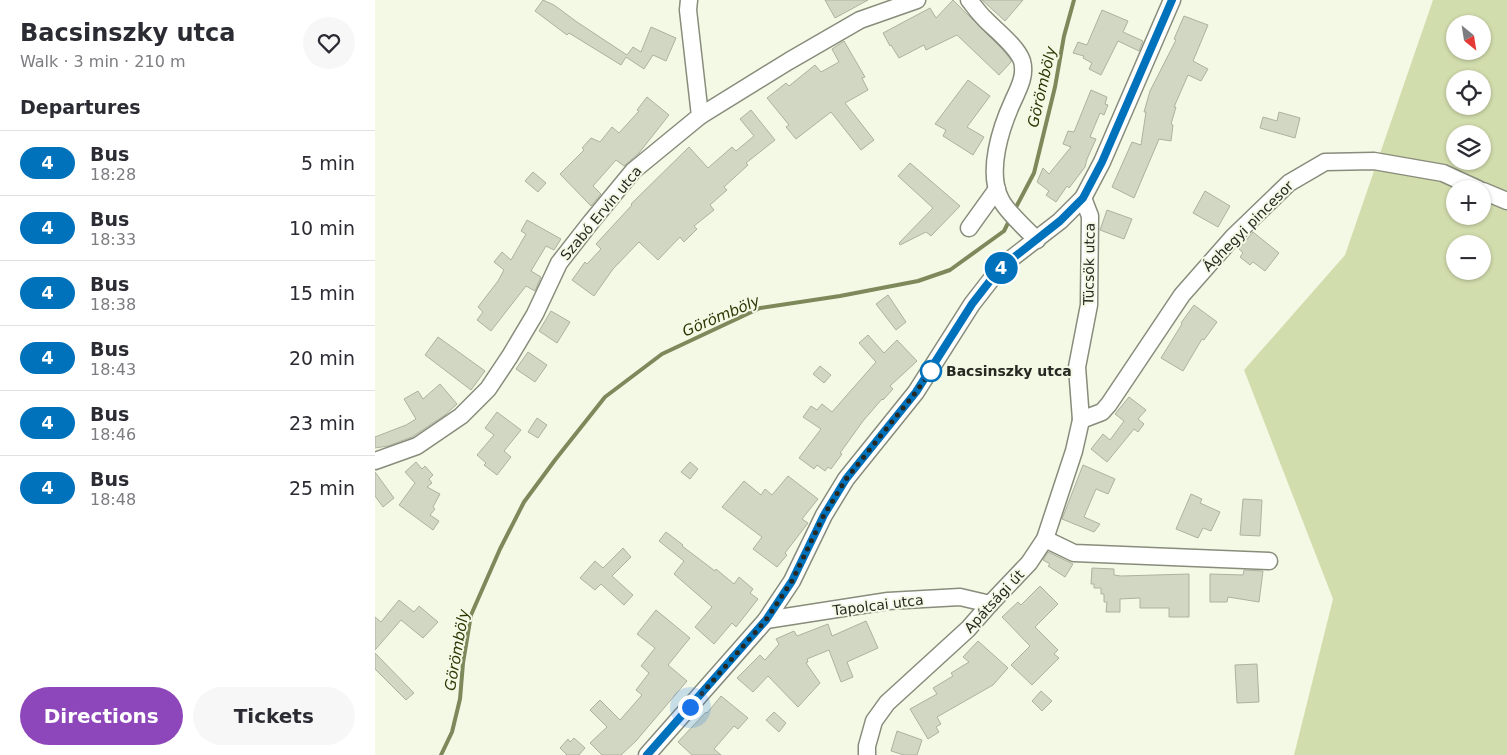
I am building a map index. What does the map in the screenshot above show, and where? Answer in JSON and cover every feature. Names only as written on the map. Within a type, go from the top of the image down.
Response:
[{"type":"street","points":[[689,0],[688,10],[700,116]]},
{"type":"street","name":"Szabó Ervin utca","points":[[375,461],[417,446],[461,416],[488,389],[530,322],[559,263],[633,171],[700,116],[789,61],[860,20],[917,0]]},
{"type":"street","points":[[969,0],[983,18],[1007,40],[1021,60],[1023,79],[1009,110],[999,141],[995,165],[999,195],[1037,240]]},
{"type":"street","points":[[647,755],[766,620],[792,581],[824,515],[846,479],[916,392],[972,304],[993,277],[1003,266],[1060,221],[1083,198],[1102,162],[1172,0]]},
{"type":"street","name":"Ághegyi pincesor","points":[[1081,420],[1102,412],[1109,404],[1182,295],[1233,237],[1289,182],[1325,162],[1374,161],[1443,173],[1458,180]]},
{"type":"street","points":[[969,228],[999,195]]},
{"type":"street","points":[[1491,195],[1507,202]]},
{"type":"street","name":"Tücsök utca","points":[[1081,420],[1077,367],[1089,305],[1090,226],[1090,216],[1083,198]]},
{"type":"street","name":"Apátsági út","points":[[867,755],[867,746],[874,721],[887,703],[968,629],[1029,563],[1045,539],[1074,451],[1081,420]]},
{"type":"street","points":[[1045,539],[1074,553],[1269,561]]},
{"type":"street","name":"Tapolcai utca","points":[[766,620],[888,601],[960,597],[990,604]]},
{"type":"green space","points":[[1433,0],[1507,0],[1507,755],[1294,755],[1333,599],[1244,370],[1345,255]]},
{"type":"building","points":[[543,0],[554,5],[627,55],[633,47],[641,52],[651,27],[676,38],[666,61],[653,55],[644,69],[626,57],[621,65],[569,33],[567,35],[535,11]]},
{"type":"building","points":[[825,0],[868,0],[835,18]]},
{"type":"building","points":[[953,0],[1011,60],[999,75],[957,35],[926,50],[924,45],[899,58],[890,46],[883,33],[930,8],[936,18]]},
{"type":"building","points":[[982,0],[1023,0],[1005,21]]},
{"type":"building","points":[[1102,10],[1128,21],[1123,32],[1143,41],[1139,51],[1118,41],[1101,75],[1089,69],[1092,63],[1083,58],[1084,56],[1073,53],[1078,42],[1087,45]]},
{"type":"building","points":[[1184,16],[1208,25],[1193,61],[1208,69],[1201,81],[1188,75],[1174,107],[1176,107],[1171,124],[1173,125],[1171,141],[1159,139],[1134,198],[1112,187],[1132,142],[1141,145],[1146,112],[1144,112],[1150,91],[1176,40],[1174,39]]},
{"type":"building","points":[[844,41],[865,77],[862,78],[868,90],[845,103],[874,140],[861,150],[831,112],[796,139],[786,127],[789,125],[767,98],[786,83],[789,86],[815,65],[821,72],[839,62],[832,49]]},
{"type":"building","points":[[968,80],[990,96],[967,127],[984,137],[973,155],[943,136],[946,130],[935,124]]},
{"type":"building","points":[[1091,90],[1107,97],[1105,104],[1108,105],[1104,115],[1100,113],[1090,137],[1096,139],[1085,167],[1069,188],[1067,186],[1056,202],[1046,195],[1049,191],[1037,182],[1043,168],[1049,174],[1071,147],[1063,144],[1068,131],[1074,132]]},
{"type":"building","points":[[647,97],[669,115],[639,153],[624,166],[616,160],[593,186],[601,194],[591,206],[560,174],[584,150],[582,148],[591,138],[600,142],[612,127],[619,133],[639,111],[637,110]]},
{"type":"building","points":[[751,110],[775,140],[746,163],[748,165],[724,187],[727,190],[710,205],[714,210],[694,226],[697,229],[684,242],[680,237],[658,260],[639,242],[613,269],[594,296],[572,280],[585,262],[587,264],[601,249],[596,244],[631,204],[689,147],[708,168],[732,147],[736,151],[754,136],[740,119]]},
{"type":"building","points":[[1279,112],[1300,118],[1295,138],[1260,128],[1263,117],[1277,121]]},
{"type":"building","points":[[910,163],[960,206],[931,236],[926,232],[900,245],[899,243],[933,208],[898,176]]},
{"type":"building","points":[[533,172],[546,183],[538,192],[525,181]]},
{"type":"building","points":[[1205,191],[1230,206],[1218,227],[1193,213]]},
{"type":"building","points":[[1107,210],[1132,219],[1124,239],[1100,230]]},
{"type":"building","points":[[527,220],[561,239],[554,250],[546,246],[531,271],[541,277],[535,291],[526,286],[491,331],[477,320],[483,312],[478,307],[504,270],[494,262],[502,252],[511,260],[526,234],[521,231]]},
{"type":"building","points":[[1253,232],[1279,253],[1265,271],[1253,262],[1250,265],[1240,257],[1243,253],[1239,249]]},
{"type":"building","points":[[888,295],[906,322],[896,330],[876,304]]},
{"type":"building","points":[[1194,305],[1217,322],[1204,340],[1202,339],[1183,371],[1161,358],[1181,323]]},
{"type":"building","points":[[551,311],[570,322],[557,343],[539,331]]},
{"type":"building","points":[[868,335],[884,353],[897,340],[917,361],[890,386],[893,389],[863,421],[831,469],[828,467],[825,471],[817,465],[814,469],[799,458],[821,429],[803,417],[811,406],[817,410],[822,404],[832,412],[876,362],[859,343]]},
{"type":"building","points":[[438,337],[485,371],[471,390],[425,355]]},
{"type":"building","points":[[528,352],[547,365],[535,382],[516,369]]},
{"type":"building","points":[[820,366],[831,375],[824,383],[813,374]]},
{"type":"building","points":[[440,384],[457,404],[445,415],[412,437],[388,446],[375,448],[375,437],[416,419],[404,399],[418,391],[423,399]]},
{"type":"building","points":[[1129,397],[1146,410],[1138,419],[1144,424],[1138,432],[1134,429],[1107,462],[1091,449],[1103,434],[1110,440],[1124,421],[1115,414]]},
{"type":"building","points":[[497,412],[521,430],[504,451],[511,457],[497,475],[484,465],[486,463],[477,455],[494,435],[485,428]]},
{"type":"building","points":[[537,418],[547,425],[538,438],[528,432]]},
{"type":"building","points":[[416,462],[422,469],[425,466],[433,475],[429,479],[432,483],[427,487],[440,494],[433,507],[435,509],[430,515],[439,521],[433,530],[399,505],[415,483],[405,472]]},
{"type":"building","points":[[690,462],[698,469],[690,479],[681,472]]},
{"type":"building","points":[[1083,465],[1115,479],[1108,494],[1096,489],[1084,517],[1100,524],[1094,532],[1062,519]]},
{"type":"building","points":[[375,472],[394,498],[383,507],[375,496]]},
{"type":"building","points":[[788,476],[818,499],[802,519],[808,523],[785,553],[787,555],[777,567],[753,549],[762,537],[722,507],[744,481],[761,495],[765,489],[772,495]]},
{"type":"building","points":[[1191,494],[1202,499],[1200,503],[1220,512],[1211,531],[1203,528],[1198,538],[1176,529]]},
{"type":"building","points":[[1243,499],[1262,500],[1260,536],[1240,535]]},
{"type":"building","points":[[666,532],[734,584],[739,577],[753,589],[750,593],[758,599],[736,627],[732,623],[714,644],[695,627],[712,607],[674,574],[684,561],[659,541]]},
{"type":"building","points":[[623,548],[631,557],[612,576],[633,595],[624,605],[601,584],[595,590],[580,578],[595,561],[603,568]]},
{"type":"building","points":[[1048,552],[1073,564],[1065,577],[1048,566],[1050,564],[1043,560]]},
{"type":"building","points":[[1092,568],[1114,569],[1114,575],[1121,576],[1189,574],[1189,617],[1169,617],[1169,608],[1140,608],[1140,598],[1120,599],[1120,612],[1106,612],[1107,602],[1104,602],[1104,594],[1101,594],[1101,588],[1094,588],[1094,584],[1091,584]]},
{"type":"building","points":[[1244,570],[1263,571],[1259,602],[1228,597],[1227,602],[1210,602],[1210,574],[1243,575]]},
{"type":"building","points":[[1040,586],[1058,604],[1035,627],[1058,650],[1054,654],[1059,658],[1032,685],[1011,665],[1030,646],[1002,617],[1018,602],[1021,605]]},
{"type":"building","points":[[399,600],[414,612],[419,606],[438,622],[423,638],[401,620],[375,650],[375,617],[381,622]]},
{"type":"building","points":[[656,610],[690,638],[668,665],[687,681],[636,741],[621,755],[602,755],[590,743],[607,727],[590,710],[600,700],[620,720],[642,695],[636,690],[649,673],[641,666],[655,648],[637,634]]},
{"type":"building","points":[[866,621],[878,648],[847,662],[853,677],[841,682],[829,650],[807,659],[808,662],[806,663],[820,683],[798,707],[768,676],[753,692],[737,678],[760,655],[765,660],[779,644],[776,639],[794,631],[797,636],[828,624],[832,636]]},
{"type":"building","points":[[978,641],[1008,668],[993,685],[937,717],[941,724],[936,727],[939,732],[928,739],[910,709],[937,694],[933,688],[953,676],[951,673],[969,662],[963,657]]},
{"type":"building","points":[[375,653],[414,693],[406,700],[375,669]]},
{"type":"building","points":[[1257,664],[1259,702],[1237,703],[1235,665]]},
{"type":"building","points":[[1041,691],[1052,701],[1042,711],[1032,701]]},
{"type":"building","points":[[721,696],[748,718],[738,729],[734,726],[714,749],[721,755],[692,755],[678,742]]},
{"type":"building","points":[[774,712],[786,723],[779,732],[766,720]]},
{"type":"building","points":[[897,731],[922,740],[917,755],[904,755],[891,751]]},
{"type":"building","points":[[574,738],[585,748],[579,755],[567,755],[560,748],[568,739],[570,742]]},
{"type":"waterway","name":"Görömböly","points":[[1014,211],[1034,173],[1055,87],[1064,36],[1074,0]]},
{"type":"waterway","name":"Görömböly","points":[[441,755],[452,732],[460,699],[463,663],[471,615],[500,549],[524,502],[605,397],[662,354],[760,308],[840,296],[918,281],[950,270],[1004,231],[1010,219]]},
{"type":"bus line","name":"4","points":[[647,755],[766,620],[792,581],[824,515],[846,479],[916,392],[972,304],[993,277],[1003,266],[1060,221],[1083,198],[1102,162],[1172,0]]},
{"type":"place","name":"Bacsinszky utca","points":[[931,371]]},
{"type":"route","points":[[690,707],[766,620],[792,581],[824,515],[846,479],[931,371]]}]
